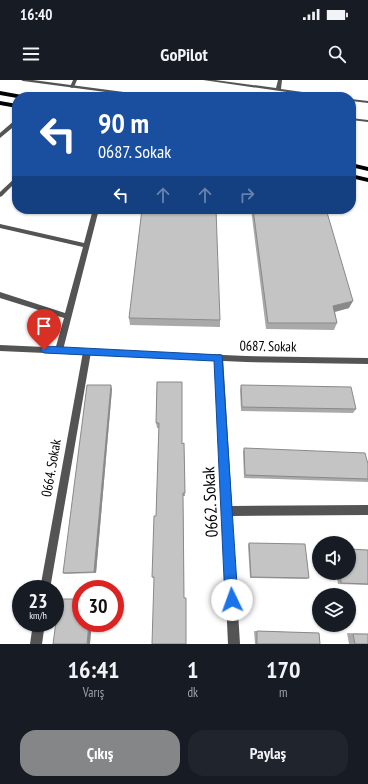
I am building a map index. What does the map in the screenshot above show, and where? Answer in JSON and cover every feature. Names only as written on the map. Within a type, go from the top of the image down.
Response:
[{"type":"highway","points":[[0,93],[12,95]]},
{"type":"highway","points":[[1,104],[12,105]]},
{"type":"highway","points":[[356,166],[368,169]]},
{"type":"highway","points":[[356,177],[368,180]]},
{"type":"street","points":[[23,80],[113,92]]},
{"type":"street","points":[[72,87],[75,80]]},
{"type":"street","points":[[205,80],[293,92]]},
{"type":"street","points":[[278,90],[280,80]]},
{"type":"street","points":[[356,101],[368,102]]},
{"type":"street","points":[[356,120],[368,121]]},
{"type":"street","points":[[0,136],[12,125]]},
{"type":"street","points":[[0,195],[12,183]]},
{"type":"street","points":[[59,350],[95,214]]},
{"type":"street","points":[[0,226],[86,246]]},
{"type":"street","points":[[0,295],[68,317]]},
{"type":"street","name":"0687. Sokak","points":[[0,348],[219,357],[368,361]]},
{"type":"street","name":"0664. Sokak","points":[[47,580],[87,352]]},
{"type":"street","name":"0662. Sokak","points":[[219,357],[234,644]]},
{"type":"street","points":[[227,511],[368,510]]},
{"type":"street","points":[[36,644],[38,632]]},
{"type":"building","points":[[141,214],[216,214],[220,320],[129,318]]},
{"type":"building","points":[[254,214],[327,214],[353,301],[333,306],[337,323],[268,323]]},
{"type":"building","points":[[157,382],[182,382],[182,444],[184,443],[185,493],[183,493],[186,644],[152,644],[154,577],[152,577],[154,516],[156,516],[159,423],[156,423]]},
{"type":"building","points":[[87,385],[111,385],[94,572],[63,573]]},
{"type":"building","points":[[241,385],[351,387],[356,409],[242,407]]},
{"type":"building","points":[[244,448],[365,453],[368,464],[368,479],[245,475]]},
{"type":"building","points":[[249,543],[305,544],[309,578],[251,577]]},
{"type":"building","points":[[356,549],[368,550],[368,584],[341,583],[341,580],[356,580]]},
{"type":"building","points":[[64,599],[72,599],[72,632],[88,632],[87,644],[53,644],[55,632],[64,632]]},
{"type":"building","points":[[257,631],[319,633],[320,644],[257,644]]},
{"type":"building","points":[[353,634],[368,634],[368,644],[355,644]]},
{"type":"route","points":[[44,350],[219,357],[232,600]]}]
